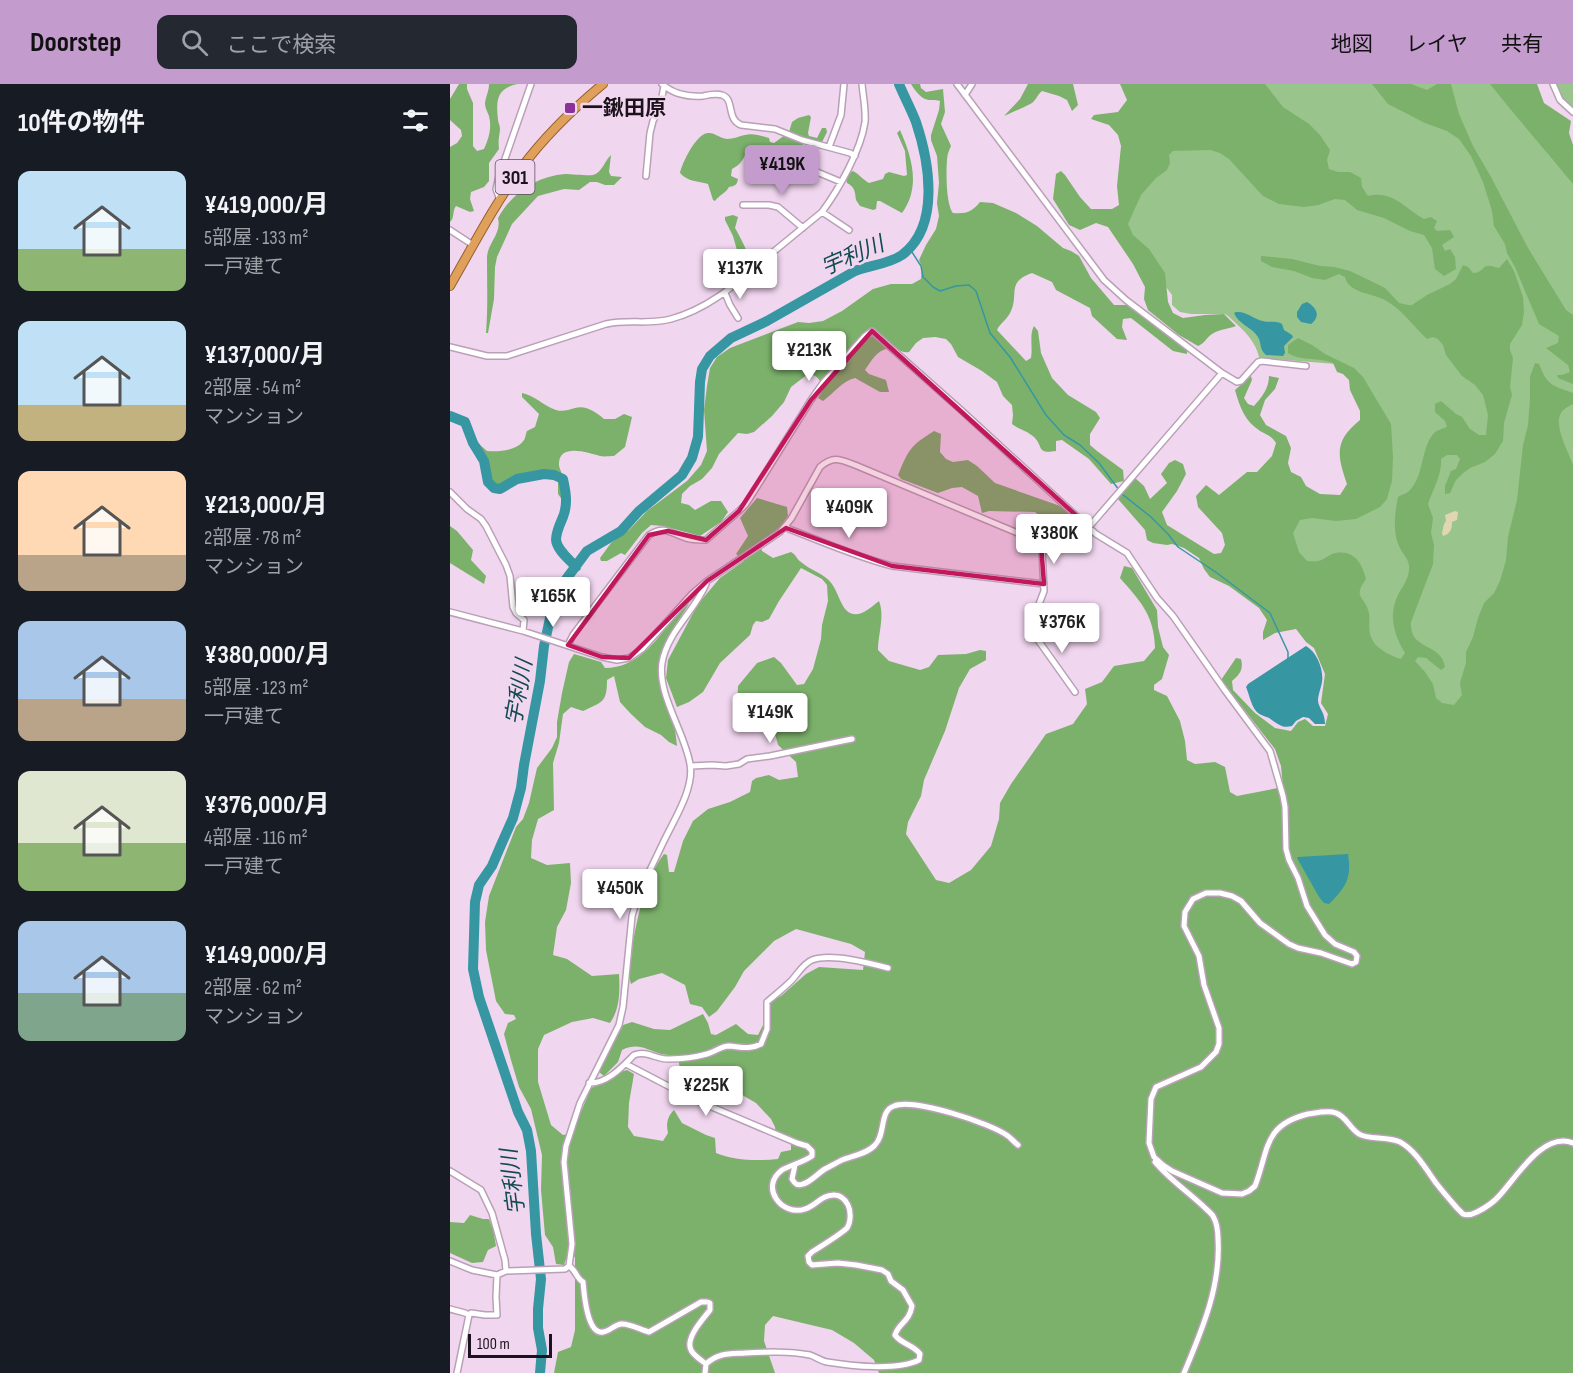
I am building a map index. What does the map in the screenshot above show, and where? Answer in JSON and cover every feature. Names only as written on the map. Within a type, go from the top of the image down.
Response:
[{"type":"highway","name":"301","points":[[450,286],[472,245],[522,167],[545,139],[603,84]]},
{"type":"street","points":[[500,200],[496,189],[499,176],[531,84]]},
{"type":"street","points":[[829,147],[841,115],[844,84]]},
{"type":"street","points":[[450,347],[487,356],[507,356],[606,324],[649,322],[673,318],[699,308],[725,293],[822,212],[855,156],[861,139],[865,123],[862,84]]},
{"type":"street","points":[[957,84],[1104,280],[1126,300],[1236,382],[1241,381],[1258,362],[1262,361],[1306,366]]},
{"type":"street","points":[[965,95],[972,84]]},
{"type":"street","points":[[1553,84],[1560,100],[1573,112]]},
{"type":"street","points":[[646,176],[650,133],[660,107],[663,85],[684,95],[720,94],[726,96],[735,123],[775,129],[855,156]]},
{"type":"street","points":[[778,161],[817,172],[841,182]]},
{"type":"street","points":[[743,205],[778,207],[803,228]]},
{"type":"street","points":[[822,212],[849,230]]},
{"type":"street","points":[[450,230],[472,245]]},
{"type":"street","points":[[725,293],[738,318]]},
{"type":"street","points":[[567,645],[649,535],[657,530],[668,531],[686,538],[706,540],[739,511],[751,496],[811,400],[844,359],[872,331],[1089,527],[1127,553],[1157,598],[1173,616],[1267,747],[1283,796],[1286,849],[1307,906],[1325,935],[1335,944],[1358,956],[1356,962],[1352,964],[1289,944],[1260,923],[1241,901],[1232,896],[1206,893],[1193,900],[1185,912],[1184,926],[1199,956],[1204,985],[1219,1028],[1219,1044],[1216,1052],[1201,1067],[1161,1084],[1153,1092],[1149,1143],[1155,1162],[1213,1216],[1217,1226],[1219,1251],[1216,1281],[1200,1335],[1184,1373]]},
{"type":"street","points":[[450,612],[523,631],[602,657],[617,660],[629,658],[642,649],[692,594],[780,532],[786,526],[820,467],[827,461],[836,459],[1044,544],[1066,546],[1089,527],[1222,373]]},
{"type":"street","points":[[450,492],[467,509],[482,519],[495,542],[510,576],[513,607],[524,620],[523,631]]},
{"type":"street","points":[[786,526],[808,537],[892,566],[1044,584]]},
{"type":"street","points":[[1044,544],[1042,549],[1044,591],[1031,625],[1038,640],[1075,692]]},
{"type":"street","points":[[450,1261],[472,1270],[497,1275],[506,1271],[566,1269],[569,1266],[572,1244],[564,1162],[566,1146],[577,1111],[621,1017],[634,906],[689,785],[691,766],[662,678],[664,655],[669,643],[708,581]]},
{"type":"street","points":[[691,766],[739,764],[747,759],[852,739]]},
{"type":"street","points":[[589,1083],[606,1079],[634,1055],[640,1053],[670,1059],[709,1053],[721,1047],[745,1048],[761,1044],[767,1029],[767,1002],[812,960],[827,958],[861,961],[888,968]]},
{"type":"street","points":[[626,1064],[693,1099],[809,1147],[812,1156],[782,1170],[773,1183],[775,1199],[789,1209],[804,1210],[825,1196],[838,1195],[844,1198],[850,1211],[847,1228],[812,1252],[808,1256],[809,1262],[812,1265],[856,1264],[882,1270],[903,1290],[912,1306],[909,1318],[897,1329],[895,1335],[920,1354],[918,1361],[910,1364],[885,1367],[824,1361],[812,1356],[756,1353],[713,1357],[706,1364],[705,1373]]},
{"type":"street","points":[[795,1165],[792,1179],[794,1183],[802,1185],[822,1170],[868,1150],[881,1136],[887,1111],[898,1104],[929,1107],[978,1120],[1007,1135],[1018,1145]]},
{"type":"street","points":[[1154,1157],[1172,1171],[1222,1193],[1242,1194],[1255,1186],[1270,1141],[1283,1124],[1291,1119],[1310,1114],[1337,1113],[1364,1137],[1402,1143],[1463,1214],[1468,1215],[1488,1206],[1500,1196],[1526,1164],[1549,1144],[1560,1140],[1573,1143]]},
{"type":"street","points":[[450,1171],[481,1190],[492,1213],[506,1271]]},
{"type":"street","points":[[569,1266],[583,1282],[589,1318],[595,1329],[600,1332],[605,1332],[620,1324],[649,1332],[701,1302],[710,1303],[710,1310],[693,1333],[689,1343],[693,1353],[706,1364]]},
{"type":"street","points":[[450,1309],[469,1315],[471,1313],[485,1316],[497,1315],[497,1275]]},
{"type":"street","points":[[457,1373],[469,1315]]},
{"type":"highlighted area","points":[[872,331],[1089,527],[1066,546],[1041,544],[1044,584],[892,566],[786,528],[707,581],[629,658],[602,657],[568,645],[649,535],[668,531],[706,540],[739,511],[811,400]]},
{"type":"green space","points":[[459,84],[467,84],[473,103],[473,146],[477,151],[484,149],[490,133],[490,120],[485,103],[489,84],[518,84],[505,89],[499,96],[497,107],[500,128],[499,149],[489,163],[489,181],[484,187],[471,192],[470,199],[474,211],[470,212],[456,206],[450,222],[450,147],[462,136],[461,130],[450,120],[450,99]]},
{"type":"green space","points":[[911,84],[920,84],[926,92],[943,89],[945,112],[941,124],[951,146],[947,158],[947,180],[949,203],[953,213],[968,212],[980,202],[993,203],[1016,213],[1037,226],[1063,248],[1079,256],[1091,278],[1114,305],[1127,305],[1187,350],[1187,354],[1173,351],[1131,318],[1123,319],[1122,327],[1127,340],[1117,339],[1092,316],[1090,308],[1056,290],[1052,282],[1032,273],[1016,284],[1011,311],[997,330],[1026,361],[1031,358],[1034,326],[1038,331],[1041,353],[1052,378],[1068,395],[1096,412],[1100,418],[1090,434],[1090,445],[1123,470],[1124,481],[1111,484],[1089,459],[1062,440],[1056,441],[1056,451],[1043,451],[1034,437],[1012,424],[1012,405],[1003,396],[997,382],[958,357],[946,339],[923,338],[909,352],[897,349],[881,351],[865,370],[869,374],[886,380],[889,392],[880,392],[855,378],[842,384],[823,401],[818,398],[823,389],[820,381],[808,374],[791,387],[784,402],[754,432],[738,433],[719,454],[712,468],[702,479],[682,494],[681,503],[695,510],[711,501],[721,501],[728,512],[721,522],[700,536],[651,525],[625,555],[621,553],[607,561],[601,561],[600,558],[611,543],[629,530],[647,511],[687,481],[701,465],[707,451],[704,410],[707,386],[710,368],[717,357],[730,348],[798,322],[823,321],[842,311],[873,289],[891,284],[912,284],[921,279],[922,267],[919,260],[936,229],[939,216],[937,156],[931,135],[940,101],[923,98]]},
{"type":"green space","points":[[1028,84],[1073,84],[1078,105],[1072,111],[1067,100],[1042,91],[1032,103],[1004,116],[1020,99]]},
{"type":"green space","points":[[1120,84],[1265,84],[1283,107],[1309,124],[1320,135],[1330,150],[1327,160],[1329,169],[1350,172],[1361,178],[1362,187],[1368,196],[1391,198],[1424,219],[1431,217],[1437,221],[1434,228],[1437,231],[1450,230],[1454,237],[1442,245],[1445,251],[1450,249],[1455,257],[1456,269],[1444,276],[1435,269],[1432,248],[1424,235],[1384,218],[1357,210],[1345,200],[1335,199],[1304,207],[1279,204],[1263,196],[1229,159],[1220,153],[1210,150],[1173,151],[1169,155],[1170,163],[1167,170],[1156,178],[1141,195],[1128,224],[1133,235],[1149,249],[1165,273],[1168,302],[1173,313],[1183,318],[1224,314],[1236,326],[1215,332],[1198,346],[1179,335],[1148,310],[1144,299],[1145,287],[1133,264],[1108,227],[1096,223],[1080,230],[1069,225],[1053,199],[1056,174],[1061,171],[1091,209],[1112,209],[1119,205],[1117,186],[1121,146],[1118,135],[1109,125],[1091,119],[1094,115],[1118,112],[1127,100]]},
{"type":"green space","points":[[1255,84],[1509,84],[1573,156],[1573,479],[1511,564],[1467,697],[1453,709],[1434,704],[1389,660],[1294,550],[1290,531],[1303,510],[1350,512],[1375,407],[1336,364],[1259,357],[1251,339],[1225,314],[1180,312],[1172,305],[1172,295],[1129,237],[1125,225],[1160,148]]},
{"type":"green space","points":[[1372,84],[1411,84],[1427,90],[1437,84],[1451,84],[1459,114],[1473,146],[1528,248],[1566,310],[1573,315],[1573,384],[1558,378],[1557,375],[1570,372],[1568,365],[1546,348],[1558,343],[1559,336],[1539,324],[1505,244],[1494,226],[1483,182],[1471,156],[1459,139],[1447,131],[1425,123],[1388,104]]},
{"type":"green space","points":[[1490,84],[1537,84],[1544,103],[1571,121],[1569,133],[1573,145],[1573,184],[1511,109]]},
{"type":"green space","points":[[1555,84],[1573,84],[1573,109],[1564,102]]},
{"type":"green space","points":[[809,115],[811,117],[809,136],[817,138],[822,128],[826,128],[827,132],[822,142],[806,140],[799,158],[794,161],[781,158],[774,152],[774,148],[752,146],[742,161],[732,169],[731,176],[738,179],[736,184],[729,187],[715,201],[708,184],[690,180],[680,173],[691,149],[704,134],[711,133],[732,139],[748,134],[769,138],[770,142],[774,143],[789,132],[792,122]]},
{"type":"green space","points":[[900,130],[913,172],[908,203],[902,213],[880,201],[877,201],[876,209],[873,210],[860,206],[853,188],[847,183],[849,173],[853,171],[869,183],[883,179],[889,172],[907,175],[905,151],[897,133]]},
{"type":"green space","points":[[611,155],[609,172],[611,176],[622,177],[614,185],[590,182],[579,190],[564,189],[538,196],[512,224],[497,257],[494,299],[488,333],[486,333],[487,258],[498,229],[498,218],[504,209],[526,187],[545,178],[565,174],[596,174]]},
{"type":"green space","points":[[733,215],[738,217],[735,228],[749,257],[742,258],[738,254],[725,220],[725,217]]},
{"type":"green space","points":[[1261,256],[1292,259],[1350,271],[1385,288],[1399,303],[1408,305],[1450,284],[1456,279],[1463,265],[1476,273],[1487,266],[1499,268],[1507,259],[1514,271],[1523,297],[1524,312],[1522,325],[1510,344],[1513,358],[1510,387],[1512,395],[1504,423],[1503,441],[1495,454],[1462,474],[1456,480],[1450,493],[1445,494],[1445,486],[1451,471],[1456,469],[1460,459],[1457,455],[1447,455],[1441,459],[1439,476],[1428,504],[1433,518],[1431,533],[1434,545],[1433,564],[1411,622],[1415,638],[1442,659],[1445,667],[1441,670],[1426,658],[1418,657],[1415,661],[1433,684],[1436,698],[1442,703],[1454,705],[1462,695],[1460,683],[1466,663],[1466,652],[1484,603],[1494,593],[1506,560],[1528,425],[1530,377],[1535,363],[1539,364],[1551,384],[1573,393],[1573,404],[1562,412],[1559,424],[1562,439],[1573,465],[1573,1373],[879,1373],[874,1360],[854,1343],[832,1330],[773,1316],[765,1325],[764,1341],[775,1373],[554,1373],[558,1352],[571,1347],[575,1330],[575,1257],[567,1256],[564,1265],[556,1264],[553,1247],[545,1235],[541,1190],[542,1155],[531,1109],[519,1087],[504,1034],[508,1023],[516,1019],[514,1015],[505,1014],[496,1001],[486,950],[485,922],[489,896],[516,827],[523,819],[529,803],[537,768],[557,737],[562,693],[569,662],[574,654],[601,662],[605,668],[627,664],[644,652],[689,604],[667,638],[660,659],[659,678],[675,729],[677,746],[645,727],[620,702],[614,676],[607,680],[606,693],[602,701],[583,711],[571,707],[563,714],[559,743],[553,763],[554,810],[538,819],[532,840],[531,858],[547,865],[570,863],[571,883],[566,910],[557,927],[553,955],[567,959],[592,976],[619,974],[619,999],[610,1023],[593,1018],[572,1022],[544,1035],[538,1049],[538,1082],[551,1125],[563,1135],[572,1133],[591,1088],[627,1070],[634,1074],[628,1127],[634,1136],[663,1141],[668,1133],[668,1118],[674,1110],[682,1123],[715,1138],[716,1153],[747,1160],[778,1159],[781,1152],[791,1150],[791,1143],[776,1137],[771,1119],[756,1103],[737,1092],[711,1089],[680,1068],[677,1055],[661,1054],[642,1047],[628,1048],[622,1050],[618,1062],[604,1076],[599,1072],[623,1025],[632,1022],[654,1029],[670,1030],[703,1014],[711,1034],[716,1035],[736,1024],[748,1034],[758,1035],[764,1023],[763,1004],[781,996],[806,974],[819,967],[863,970],[865,952],[851,944],[796,929],[774,941],[744,971],[717,1011],[709,1017],[702,1007],[690,1004],[685,985],[662,973],[639,979],[631,984],[630,967],[638,917],[651,876],[664,854],[667,855],[669,872],[674,872],[683,841],[693,821],[708,809],[750,792],[752,781],[756,778],[769,775],[779,780],[798,777],[796,762],[778,745],[769,712],[745,715],[737,709],[738,686],[757,663],[774,657],[797,685],[804,684],[813,669],[828,601],[827,585],[822,579],[801,568],[769,619],[762,622],[756,621],[750,635],[720,663],[703,692],[689,702],[677,707],[666,678],[668,660],[698,604],[720,578],[744,561],[736,554],[748,536],[740,518],[757,498],[787,507],[788,516],[780,527],[760,543],[762,551],[773,558],[793,553],[799,561],[829,580],[844,608],[850,613],[859,614],[879,601],[881,619],[878,650],[889,661],[920,670],[929,667],[938,655],[986,651],[986,660],[970,669],[959,688],[945,731],[924,780],[921,796],[908,822],[906,834],[936,880],[949,883],[971,870],[991,846],[999,819],[1000,803],[1011,784],[1046,734],[1073,724],[1087,704],[1085,689],[1102,682],[1114,666],[1144,661],[1155,648],[1152,627],[1145,610],[1120,578],[1124,566],[1132,568],[1157,610],[1163,647],[1169,655],[1162,679],[1154,685],[1154,690],[1167,696],[1180,721],[1187,760],[1195,764],[1215,762],[1225,767],[1230,792],[1237,796],[1283,787],[1281,766],[1275,749],[1221,680],[1236,658],[1241,659],[1240,672],[1232,681],[1233,690],[1255,713],[1275,728],[1291,731],[1298,722],[1305,719],[1313,726],[1325,726],[1328,714],[1321,703],[1325,674],[1314,648],[1296,629],[1275,633],[1263,640],[1267,620],[1259,608],[1229,586],[1210,577],[1199,558],[1184,548],[1147,540],[1145,530],[1118,499],[1135,478],[1144,486],[1150,499],[1167,483],[1161,474],[1169,463],[1175,460],[1183,464],[1186,474],[1162,512],[1167,525],[1214,554],[1221,553],[1225,545],[1222,533],[1198,507],[1196,496],[1206,485],[1219,495],[1247,472],[1257,472],[1272,456],[1276,443],[1250,423],[1239,403],[1235,390],[1251,376],[1252,380],[1244,398],[1248,404],[1254,406],[1268,384],[1269,376],[1279,378],[1275,389],[1265,400],[1260,415],[1266,425],[1286,436],[1291,448],[1288,463],[1291,472],[1301,477],[1306,486],[1320,494],[1340,495],[1347,484],[1341,465],[1340,449],[1346,435],[1360,420],[1360,411],[1350,390],[1349,380],[1337,372],[1333,363],[1293,356],[1288,353],[1288,345],[1298,338],[1354,368],[1363,377],[1391,424],[1392,481],[1387,499],[1380,507],[1356,519],[1300,520],[1293,533],[1299,552],[1307,561],[1318,561],[1333,554],[1343,553],[1357,559],[1366,579],[1360,594],[1369,613],[1371,637],[1383,651],[1401,659],[1405,653],[1395,632],[1393,610],[1408,576],[1409,566],[1396,536],[1395,516],[1398,497],[1409,491],[1415,484],[1430,439],[1435,432],[1447,427],[1445,421],[1435,412],[1435,404],[1441,401],[1462,417],[1470,429],[1479,435],[1486,435],[1488,415],[1483,395],[1475,385],[1462,376],[1446,355],[1438,339],[1433,337],[1427,339],[1392,304],[1356,289],[1339,274],[1325,280],[1312,278],[1294,271],[1272,267],[1261,261]]},
{"type":"green space","points":[[522,393],[559,411],[583,407],[604,419],[615,419],[624,414],[632,417],[625,447],[614,456],[602,456],[582,451],[563,453],[559,465],[568,488],[563,501],[558,494],[558,482],[553,476],[534,475],[497,486],[487,474],[485,460],[478,448],[479,444],[487,451],[502,451],[521,444],[527,431],[535,427],[539,414],[522,397]]},
{"type":"green space","points":[[934,431],[941,434],[940,452],[946,459],[953,462],[968,460],[995,483],[1063,507],[1073,520],[1076,530],[1067,538],[1058,541],[1049,537],[1044,519],[1035,512],[989,511],[982,513],[978,496],[962,487],[938,493],[901,479],[898,475],[911,449]]},
{"type":"green space","points":[[450,526],[473,550],[471,560],[486,576],[484,584],[450,563]]},
{"type":"green space","points":[[470,1215],[489,1219],[493,1229],[496,1246],[488,1250],[483,1262],[472,1263],[450,1253],[450,1222],[464,1223]]},
{"type":"sand","points":[[1458,512],[1457,520],[1452,522],[1451,529],[1443,536],[1445,515]]},
{"type":"water","points":[[1307,302],[1317,312],[1311,324],[1301,322],[1297,317],[1302,304]]},
{"type":"water","points":[[1234,313],[1263,321],[1282,324],[1284,330],[1293,337],[1284,346],[1283,356],[1266,355],[1262,351],[1258,337],[1236,317]]},
{"type":"water","points":[[1306,646],[1313,652],[1321,667],[1322,682],[1318,701],[1325,724],[1315,724],[1309,718],[1303,717],[1292,726],[1282,726],[1257,712],[1246,687]]},
{"type":"water","points":[[1348,854],[1349,870],[1346,882],[1329,904],[1324,903],[1297,858]]},
{"type":"waterway","name":"宇利川","points":[[540,1373],[542,1350],[538,1328],[538,1309],[541,1279],[531,1151],[527,1130],[518,1112],[479,997],[473,969],[475,902],[479,885],[492,866],[513,818],[521,788],[552,609],[564,582],[587,551],[621,531],[639,511],[682,475],[692,458],[698,437],[700,382],[702,369],[710,356],[731,338],[767,321],[855,271],[897,258],[914,243],[927,210],[928,174],[916,122],[899,84]]},
{"type":"waterway","points":[[910,249],[921,266],[923,277],[933,287],[940,291],[969,285],[976,291],[990,333],[1010,357],[1046,415],[1064,435],[1080,445],[1099,463],[1119,490]]},
{"type":"waterway","points":[[450,416],[465,422],[473,443],[484,461],[488,482],[494,488],[500,489],[517,479],[544,474],[563,479],[566,508],[556,540],[561,551],[576,567]]},
{"type":"waterway","points":[[1122,494],[1151,517],[1178,547],[1270,613],[1288,652],[1288,659]]},
{"type":"place","name":"一鍬田原","points":[[570,108]]}]
